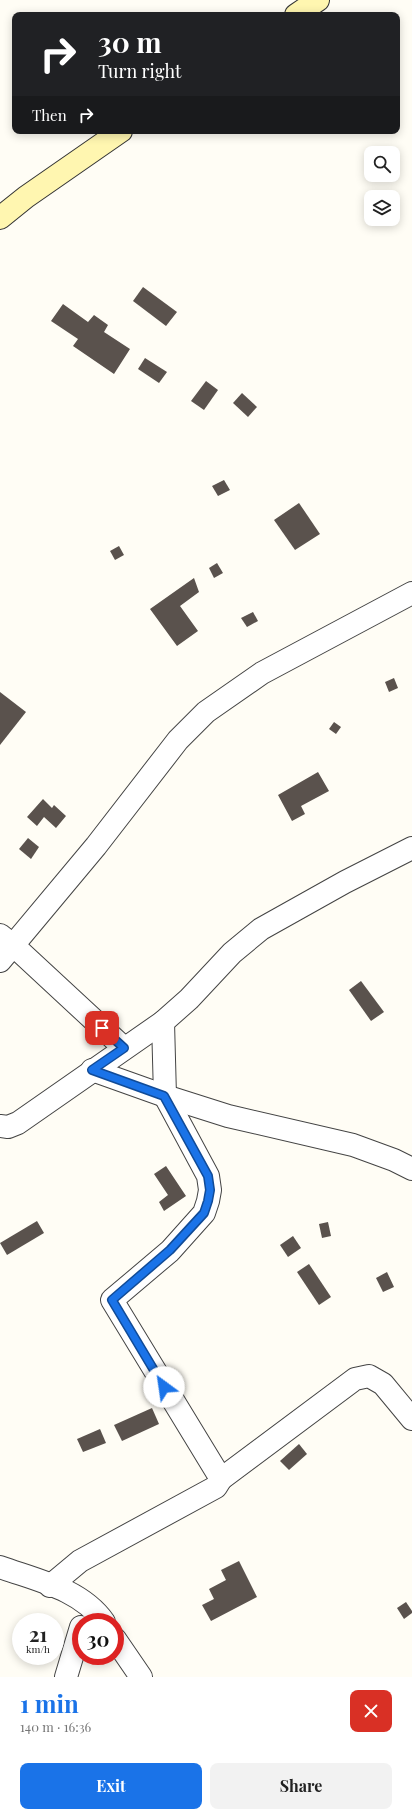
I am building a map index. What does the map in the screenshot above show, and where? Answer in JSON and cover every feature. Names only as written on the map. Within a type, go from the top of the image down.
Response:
[{"type":"street","points":[[300,12],[318,0]]},
{"type":"street","points":[[0,218],[26,197],[118,134]]},
{"type":"street","points":[[124,1048],[5,947],[96,846],[178,740],[206,712],[262,673],[412,593]]},
{"type":"street","points":[[0,1126],[8,1127],[18,1123],[163,1022],[189,999],[232,953],[261,929],[345,882],[412,848]]},
{"type":"street","points":[[163,1022],[164,1096],[208,1176],[210,1190],[208,1201],[204,1213],[170,1250],[112,1300],[221,1479]]},
{"type":"street","points":[[92,1070],[164,1096],[228,1116],[353,1145],[394,1160],[412,1169]]},
{"type":"street","points":[[50,1586],[80,1561],[216,1486],[221,1479],[355,1379],[368,1376],[383,1384],[412,1419]]},
{"type":"street","points":[[0,1567],[74,1595],[85,1613]]},
{"type":"street","points":[[124,1652],[141,1677]]},
{"type":"street","points":[[66,1677],[72,1657]]},
{"type":"building","points":[[143,287],[177,312],[166,326],[133,301]]},
{"type":"building","points":[[63,304],[88,322],[94,315],[108,325],[104,332],[130,349],[114,374],[73,346],[78,339],[51,321]]},
{"type":"building","points":[[145,358],[167,372],[159,383],[138,369]]},
{"type":"building","points":[[206,381],[218,390],[204,410],[191,401]]},
{"type":"building","points":[[242,393],[257,407],[248,417],[233,403]]},
{"type":"building","points":[[224,480],[230,490],[218,496],[212,486]]},
{"type":"building","points":[[299,503],[320,534],[295,550],[274,520]]},
{"type":"building","points":[[119,546],[124,555],[115,560],[110,551]]},
{"type":"building","points":[[217,563],[223,573],[214,578],[209,568]]},
{"type":"building","points":[[194,578],[199,592],[180,606],[198,631],[177,646],[150,609]]},
{"type":"building","points":[[253,612],[258,621],[247,627],[241,618]]},
{"type":"building","points":[[394,678],[398,688],[389,692],[385,682]]},
{"type":"building","points":[[0,692],[26,712],[0,745]]},
{"type":"building","points":[[334,722],[341,727],[336,734],[329,729]]},
{"type":"building","points":[[318,772],[329,791],[301,806],[305,814],[292,821],[278,795]]},
{"type":"building","points":[[43,799],[52,808],[54,805],[66,816],[56,828],[44,817],[37,826],[27,817]]},
{"type":"building","points":[[28,838],[39,847],[31,859],[19,849]]},
{"type":"building","points":[[361,981],[384,1012],[371,1021],[349,990]]},
{"type":"building","points":[[166,1166],[186,1196],[164,1211],[159,1202],[168,1195],[154,1174]]},
{"type":"building","points":[[37,1221],[44,1233],[7,1255],[0,1243]]},
{"type":"building","points":[[328,1222],[331,1236],[322,1238],[319,1224]]},
{"type":"building","points":[[293,1236],[301,1248],[288,1257],[280,1245]]},
{"type":"building","points":[[309,1264],[331,1297],[319,1305],[297,1272]]},
{"type":"building","points":[[387,1272],[394,1287],[383,1292],[376,1278]]},
{"type":"building","points":[[152,1408],[159,1424],[122,1441],[114,1425]]},
{"type":"building","points":[[100,1429],[106,1443],[83,1452],[77,1439]]},
{"type":"building","points":[[299,1444],[307,1454],[289,1470],[280,1461]]},
{"type":"building","points":[[239,1561],[257,1597],[211,1621],[202,1605],[214,1599],[209,1589],[226,1580],[221,1570]]},
{"type":"building","points":[[406,1602],[412,1613],[404,1619],[397,1608]]},
{"type":"route","points":[[102,1028],[124,1048],[92,1070],[164,1096],[208,1176],[210,1190],[204,1213],[156,1264],[112,1300],[164,1387]]}]
